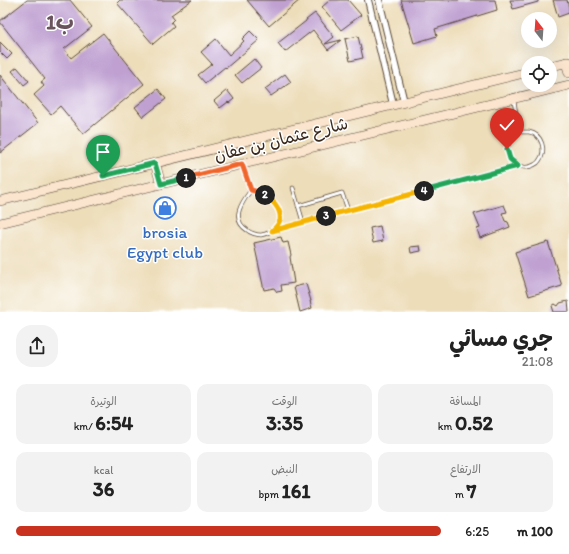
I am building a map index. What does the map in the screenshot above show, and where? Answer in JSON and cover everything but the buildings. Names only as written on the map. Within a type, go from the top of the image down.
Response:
[{"type":"main road","points":[[557,64],[568,62],[569,73]]},
{"type":"main road","name":"شارع عثمان بن عفان","points":[[0,201],[521,74]]},
{"type":"main road","name":"شارع عثمان بن عفان","points":[[0,223],[569,85]]},
{"type":"main road","points":[[155,163],[161,184]]},
{"type":"street","points":[[368,0],[393,104]]},
{"type":"street","points":[[379,0],[404,102]]},
{"type":"street","points":[[374,24],[385,21]]},
{"type":"lane","points":[[514,99],[519,132]]},
{"type":"lane","points":[[251,190],[240,206],[239,220],[242,227],[248,232],[260,235],[303,222],[518,166],[529,167],[538,162],[543,154],[543,144],[538,137],[530,132],[519,132],[511,139],[507,149],[510,159],[518,166]]},
{"type":"lane","points":[[242,164],[251,190]]},
{"type":"lane","points":[[293,188],[303,222]]},
{"type":"lane","points":[[251,190],[262,193],[270,198],[280,212],[280,222],[272,231]]},
{"type":"lane","points":[[298,206],[342,193],[348,210]]},
{"type":"place","name":"brosia Egypt club","points":[[165,208]]},
{"type":"district","name":"ب1","points":[[60,22]]},
{"type":"route","points":[[103,176],[155,163],[161,184],[242,164],[251,190],[262,193],[270,198],[280,212],[280,222],[272,231],[518,166],[510,159],[507,149]]}]
